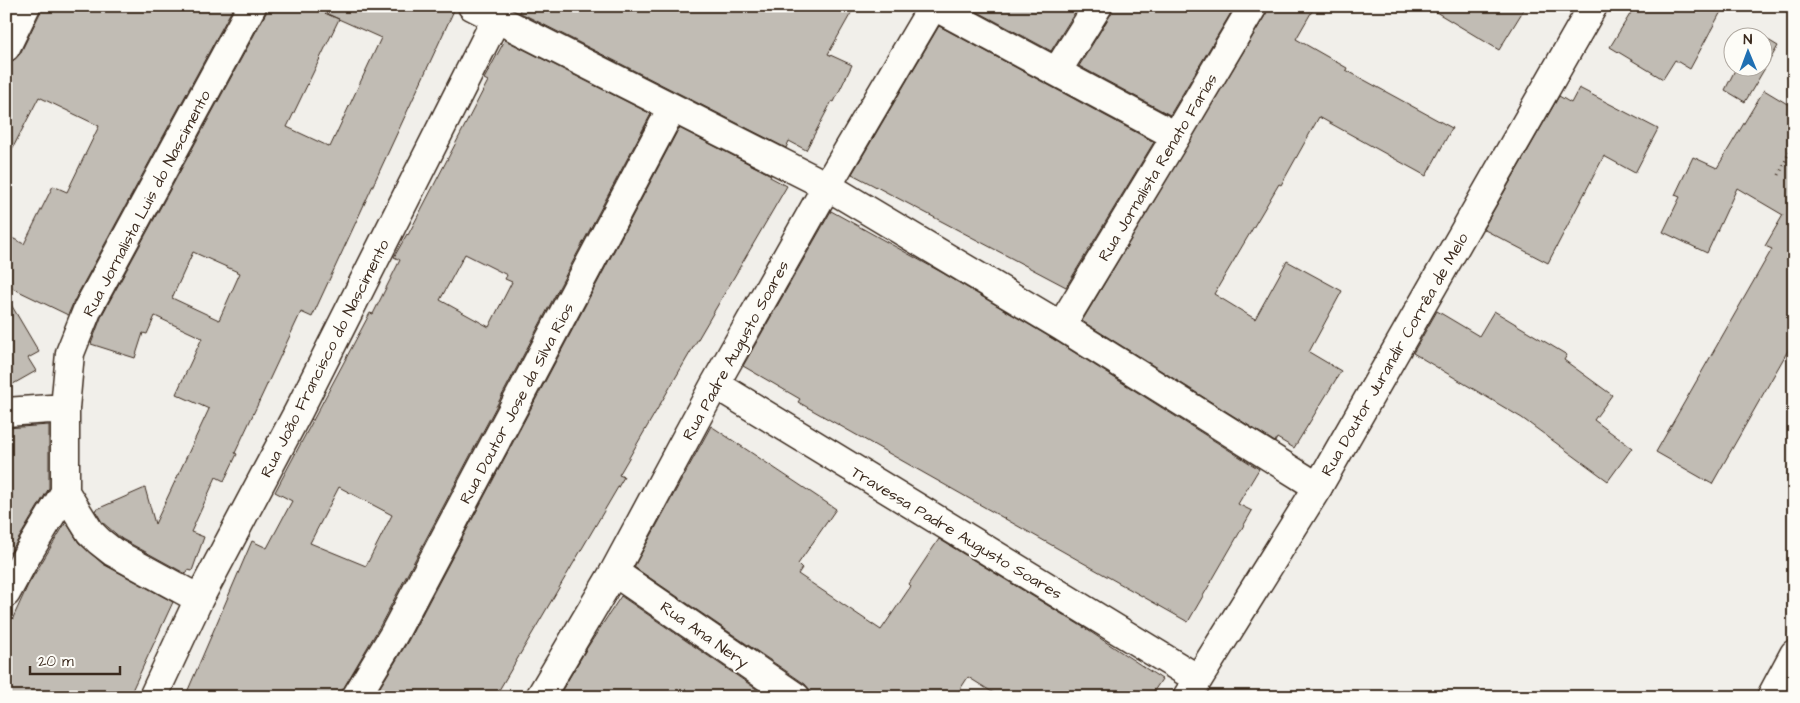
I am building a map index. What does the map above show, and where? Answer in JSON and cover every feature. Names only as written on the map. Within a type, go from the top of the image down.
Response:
[{"type":"street","points":[[6,47],[26,6]]},
{"type":"street","name":"Rua Jornalista Luis do Nascimento","points":[[65,492],[66,408],[70,353],[88,308],[252,6]]},
{"type":"street","points":[[472,6],[827,186],[1060,326],[1318,487]]},
{"type":"street","points":[[934,6],[1176,136]]},
{"type":"street","name":"Rua Padre Augusto Soares","points":[[540,697],[614,572],[715,384],[827,186],[934,6]]},
{"type":"street","points":[[1057,72],[1098,6]]},
{"type":"street","name":"Rua Jornalista Renato Farias","points":[[1060,326],[1253,6]]},
{"type":"street","name":"Rua Doutor Jurandir Corrêa de Melo","points":[[1193,688],[1318,487],[1593,6]]},
{"type":"street","name":"Rua João Francisco do Nascimento","points":[[153,697],[199,598],[298,412],[496,19]]},
{"type":"street","name":"Rua Doutor Jose da Silva Rios","points":[[356,697],[394,634],[672,108]]},
{"type":"street","name":"Travessa Padre Augusto Soares","points":[[715,384],[1193,688]]},
{"type":"street","points":[[6,412],[66,408]]},
{"type":"street","points":[[6,593],[65,492],[90,532],[99,541],[113,552],[199,598]]},
{"type":"street","name":"Rua Ana Nery","points":[[614,572],[796,697]]},
{"type":"street","points":[[1770,697],[1794,654]]},
{"type":"path","points":[[1779,174],[1794,142]]},
{"type":"building","points":[[41,6],[234,6],[68,315],[6,285],[6,235],[24,244],[53,186],[67,192],[99,126],[39,97],[6,161],[6,62],[14,60],[20,54],[40,13]]},
{"type":"building","points":[[268,6],[456,6],[312,317],[301,312],[235,453],[237,454],[224,481],[216,477],[191,532],[204,537],[192,571],[188,570],[186,574],[122,539],[102,522],[95,510],[145,488],[155,524],[209,409],[176,394],[202,338],[155,316],[147,334],[143,333],[135,358],[91,344],[102,315],[266,13]],"holes":[[[339,19],[381,38],[330,147],[287,127]],[[193,252],[240,273],[219,320],[172,298]]]},
{"type":"building","points":[[522,6],[855,6],[828,54],[852,65],[834,102],[832,101],[806,150],[789,141],[786,148],[519,12]]},
{"type":"building","points":[[967,6],[1079,6],[1051,51]]},
{"type":"building","points":[[1114,6],[1235,6],[1170,115],[1079,66]]},
{"type":"building","points":[[1269,6],[1315,6],[1296,39],[1347,68],[1346,70],[1452,128],[1426,176],[1319,117],[1281,185],[1279,184],[1214,294],[1255,319],[1287,261],[1342,291],[1309,352],[1341,371],[1294,448],[1277,438],[1275,442],[1082,321],[1266,14]]},
{"type":"building","points":[[1426,6],[1526,6],[1499,50]]},
{"type":"building","points":[[1635,6],[1724,6],[1690,69],[1675,60],[1663,79],[1610,47]]},
{"type":"building","points":[[939,26],[1154,142],[1066,287],[852,174]]},
{"type":"building","points":[[505,40],[651,114],[380,626],[340,697],[185,697],[252,541],[267,548],[292,501],[275,492],[370,313],[373,314],[400,260],[394,257],[408,235],[488,81],[484,79]],"holes":[[[465,254],[507,275],[505,279],[512,282],[489,327],[440,300]],[[339,487],[392,515],[366,566],[310,543]]]},
{"type":"building","points":[[1772,42],[1778,46],[1772,56]]},
{"type":"building","points":[[1731,78],[1759,78],[1745,102],[1725,90]]},
{"type":"building","points":[[1579,88],[1658,129],[1635,173],[1604,156],[1548,263],[1483,229],[1559,96],[1571,103]]},
{"type":"building","points":[[1764,90],[1794,108],[1794,340],[1712,484],[1656,452],[1772,249],[1765,246],[1783,215],[1737,188],[1707,253],[1663,232],[1680,197],[1675,195],[1693,157],[1717,168]]},
{"type":"building","points":[[679,128],[771,175],[770,177],[787,186],[619,475],[624,477],[495,697],[374,697],[408,641]]},
{"type":"building","points":[[831,211],[941,272],[1053,339],[1259,469],[1238,504],[1252,511],[1188,622],[798,402],[800,399],[743,366]]},
{"type":"building","points":[[6,296],[39,352],[28,358],[36,371],[6,388]]},
{"type":"building","points":[[1437,311],[1479,336],[1494,311],[1567,355],[1564,360],[1612,395],[1594,420],[1632,448],[1608,481],[1522,418],[1413,353]]},
{"type":"building","points":[[49,425],[49,488],[10,553],[6,553],[6,428]]},
{"type":"building","points":[[711,426],[836,509],[798,564],[802,568],[798,574],[881,630],[911,586],[909,584],[939,539],[1083,627],[1162,679],[1150,697],[1000,697],[968,677],[955,697],[811,697],[810,690],[805,684],[634,567]]},
{"type":"building","points":[[66,522],[79,543],[103,564],[173,602],[129,697],[6,697],[6,633],[28,585]]},
{"type":"building","points":[[621,596],[768,697],[558,697]]}]
